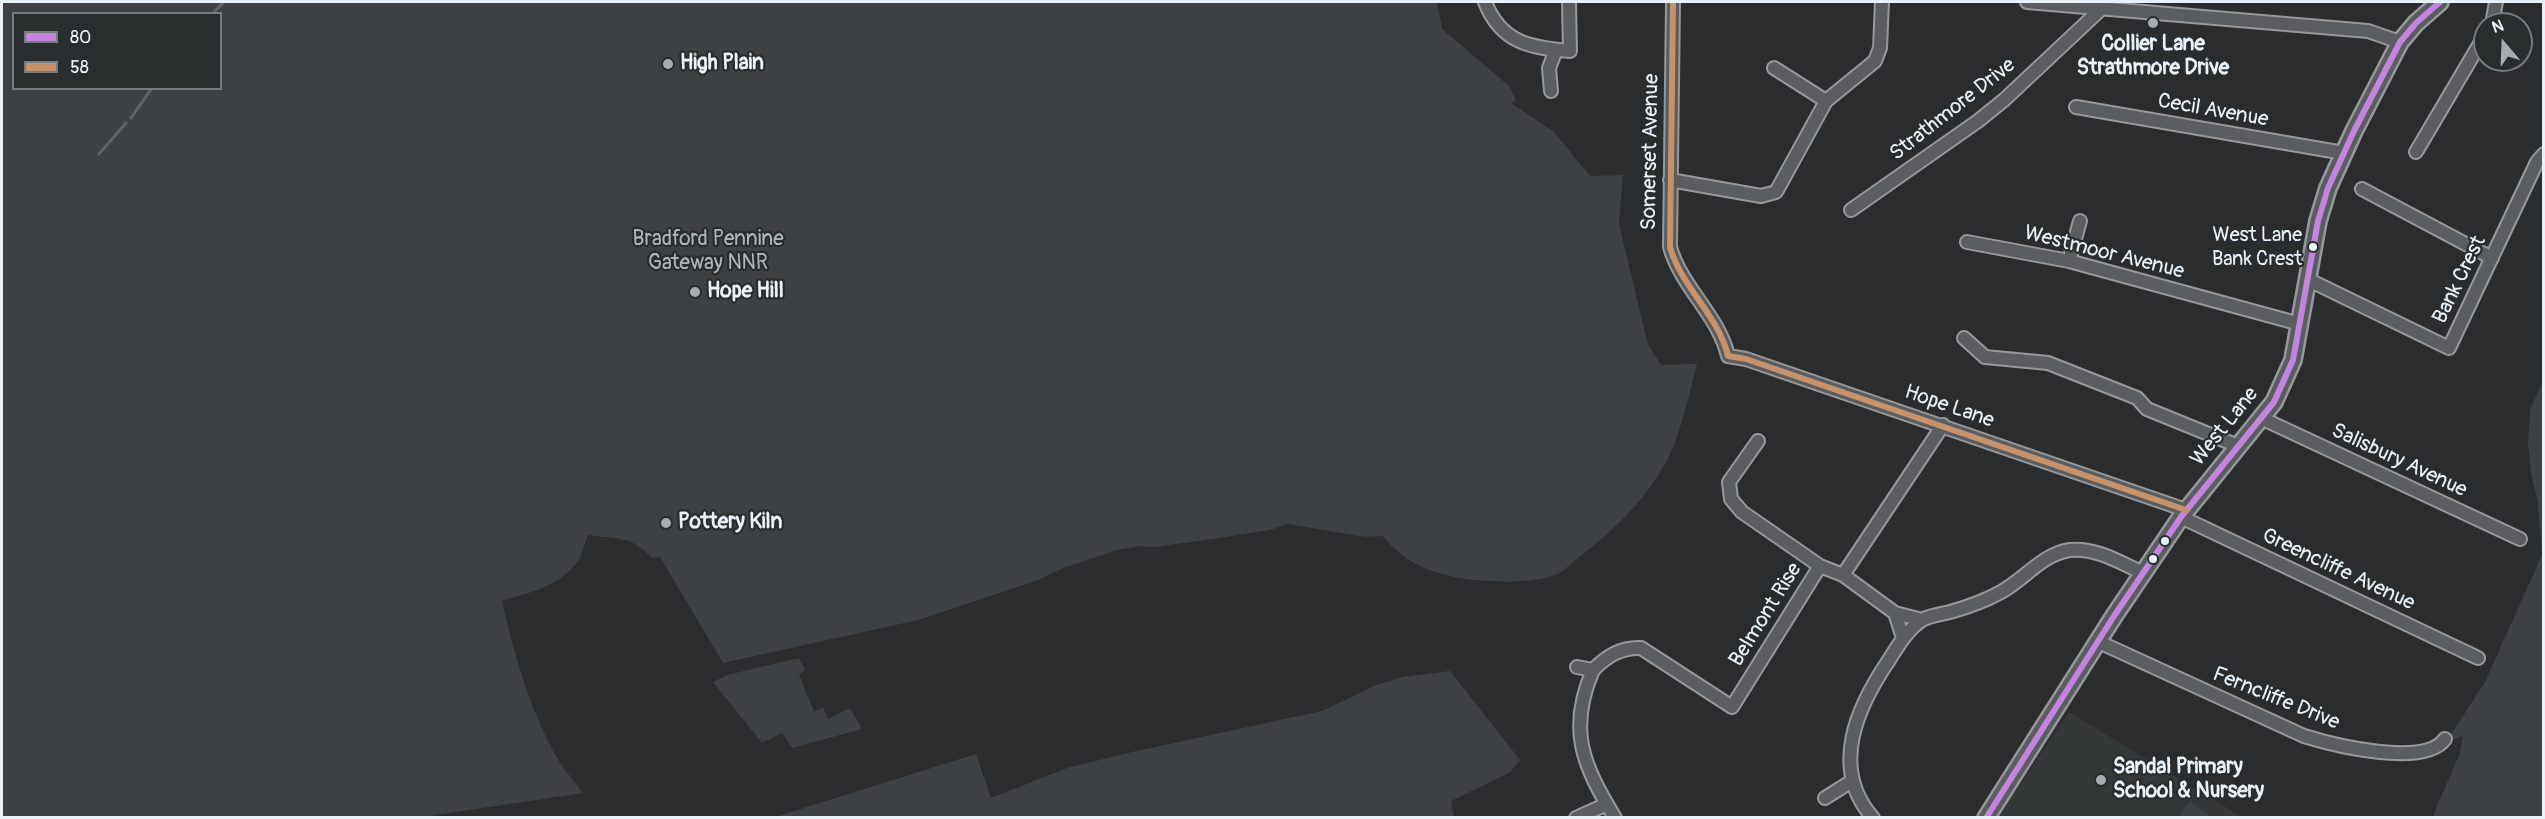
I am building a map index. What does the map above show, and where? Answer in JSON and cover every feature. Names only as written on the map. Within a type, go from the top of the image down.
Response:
[{"type":"street","points":[[1485,2],[1497,23],[1509,35],[1536,48],[1570,51],[1569,2]]},
{"type":"street","name":"Somerset Avenue","points":[[1673,2],[1670,180],[1672,255],[1714,327]]},
{"type":"street","points":[[1670,180],[1761,196],[1769,196],[1781,186],[1826,101],[1875,61],[1880,48],[1882,2]]},
{"type":"street","points":[[2026,2],[2368,31],[2400,42]]},
{"type":"street","name":"West Lane","points":[[1986,818],[2183,514],[2274,402],[2293,360],[2318,221],[2328,188],[2400,42],[2416,23],[2440,2]]},
{"type":"street","name":"Strathmore Drive","points":[[1851,210],[1995,107],[2100,10]]},
{"type":"street","points":[[1551,91],[1549,68],[1556,50]]},
{"type":"street","points":[[2416,152],[2473,56]]},
{"type":"street","points":[[1774,68],[1826,101]]},
{"type":"street","name":"Cecil Avenue","points":[[2076,107],[2344,153]]},
{"type":"street","name":"Bank Crest","points":[[2309,280],[2449,348],[2537,162],[2544,154]]},
{"type":"street","points":[[2362,189],[2492,258]]},
{"type":"street","points":[[2069,261],[2080,221]]},
{"type":"street","name":"Westmoor Avenue","points":[[1967,242],[2069,261],[2301,324]]},
{"type":"street","name":"Hope Lane","points":[[1714,327],[1728,357],[1746,358],[1943,425],[2183,514]]},
{"type":"street","points":[[1964,338],[1986,357],[2048,363],[2137,398],[2147,409],[2238,446]]},
{"type":"street","name":"Salisbury Avenue","points":[[2261,418],[2520,539]]},
{"type":"street","points":[[1843,575],[1943,425]]},
{"type":"street","points":[[1758,441],[1729,482],[1731,499],[1742,512],[1820,566]]},
{"type":"street","name":"Greencliffe Avenue","points":[[2183,514],[2478,658]]},
{"type":"street","points":[[1873,818],[1860,799],[1852,781],[1850,748],[1858,713],[1878,676],[1903,638],[1922,620],[1987,600],[2012,586],[2047,557],[2072,550],[2092,552],[2143,573]]},
{"type":"street","name":"Belmont Rise","points":[[1593,670],[1616,652],[1641,648],[1732,707],[1820,566],[1843,575],[1895,613]]},
{"type":"street","points":[[1895,613],[1922,620]]},
{"type":"street","points":[[1895,613],[1903,638]]},
{"type":"street","name":"Ferncliffe Drive","points":[[2099,642],[2304,736],[2336,746],[2359,750],[2406,752],[2433,748],[2445,739]]},
{"type":"street","points":[[1577,667],[1593,670],[1581,711],[1581,748],[1588,768],[1615,818]]},
{"type":"street","points":[[1825,798],[1852,781]]},
{"type":"street","points":[[1576,818],[1607,804]]},
{"type":"shaded area","name":"Sandal Primary School & Nursery","points":[[2069,712],[2242,817],[1997,818]]},
{"type":"green space","name":"Bradford Pennine Gateway NNR","points":[[2,2],[1437,2],[1442,29],[1509,86],[1516,100],[1511,103],[1554,132],[1590,176],[1623,175],[1619,224],[1648,345],[1661,365],[1697,364],[1676,438],[1667,460],[1649,489],[1604,537],[1557,574],[1527,581],[1505,582],[1448,576],[1412,562],[1383,536],[1365,537],[1288,524],[1270,530],[1199,541],[1117,550],[1066,567],[1038,580],[918,620],[723,663],[660,557],[652,558],[630,541],[588,535],[578,561],[562,577],[534,591],[502,601],[511,639],[536,715],[556,757],[583,793],[422,817],[2,817]]},
{"type":"green space","points":[[2543,382],[2543,817],[2432,818],[2460,753],[2463,736],[2446,742],[2485,682],[2542,555],[2538,501],[2531,474],[2528,444],[2530,409]]},
{"type":"green space","points":[[799,658],[805,670],[799,675],[814,711],[823,708],[828,719],[850,708],[862,729],[792,748],[782,733],[762,743],[713,682],[727,675]]},
{"type":"green space","points":[[1450,671],[1520,760],[1510,772],[1451,801],[1454,817],[775,817],[976,754],[991,798],[1067,768],[1322,711],[1374,686],[1403,677]]},
{"type":"green space","points":[[2190,801],[2212,817],[2178,817]]},
{"type":"waterway","points":[[214,12],[224,2]]},
{"type":"waterway","points":[[131,118],[151,90]]},
{"type":"waterway","points":[[99,154],[126,123]]},
{"type":"transit line","name":"58","points":[[1673,2],[1670,247],[1682,275],[1717,328],[1728,356],[1746,359],[2186,510]]},
{"type":"transit line","name":"80","points":[[1986,818],[2114,616],[2181,517],[2274,402],[2293,360],[2318,221],[2328,188],[2354,131],[2400,42],[2416,23],[2440,2]]},
{"type":"place","name":"Collier Lane Strathmore Drive","points":[[2153,23]]},
{"type":"place","name":"High Plain","points":[[668,64]]},
{"type":"place","name":"West Lane Bank Crest","points":[[2313,247]]},
{"type":"place","name":"Hope Hill","points":[[695,292]]},
{"type":"place","name":"Pottery Kiln","points":[[666,523]]},
{"type":"place","name":"Sandal Primary School & Nursery","points":[[2101,780]]}]
